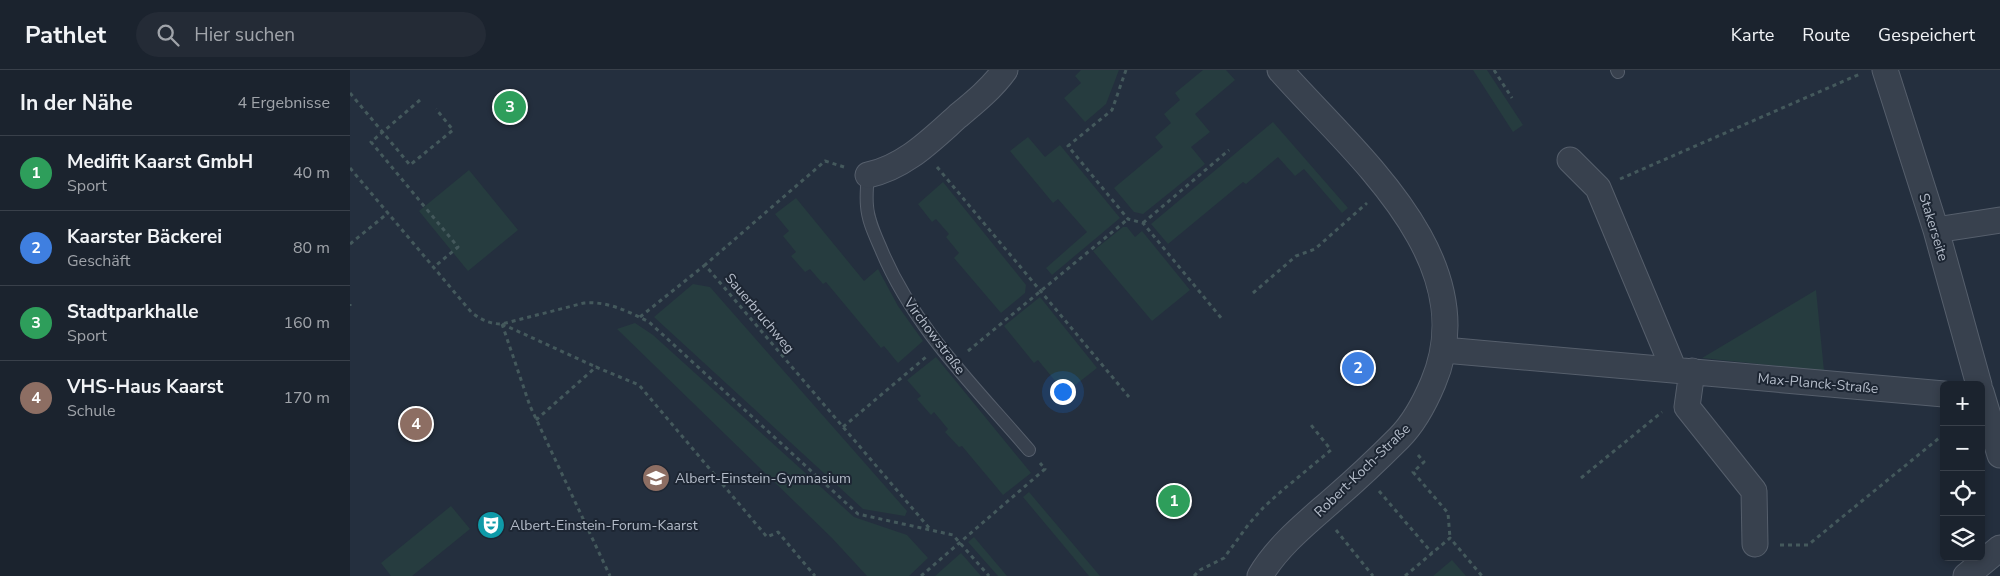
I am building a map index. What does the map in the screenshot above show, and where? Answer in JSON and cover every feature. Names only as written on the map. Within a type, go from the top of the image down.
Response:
[{"type":"street","points":[[868,175],[894,167],[921,148],[987,90],[1005,70]]},
{"type":"street","name":"Robert-Koch-Straße","points":[[1260,576],[1283,546],[1401,436],[1427,398],[1444,350],[1444,313],[1429,254],[1418,233],[1386,186],[1280,70]]},
{"type":"street","name":"Stakerseite","points":[[1885,70],[1936,230],[1978,381]]},
{"type":"street","points":[[1570,160],[1598,188],[1683,371],[1688,398],[1687,407],[1754,491],[1754,544]]},
{"type":"street","points":[[1936,230],[2000,220]]},
{"type":"street","name":"Max-Planck-Straße","points":[[1444,350],[1940,394]]},
{"type":"street","name":"Stakerseite","points":[[1985,406],[2000,455]]},
{"type":"street","points":[[1966,576],[2000,548]]},
{"type":"lane","name":"Virchowstraße","points":[[868,175],[867,206],[878,244],[907,301],[940,345],[1029,450]]},
{"type":"path","points":[[1126,70],[1112,110],[1068,146],[1128,219],[1143,223],[1222,319]]},
{"type":"path","points":[[1494,70],[1512,98]]},
{"type":"path","points":[[1598,188],[1861,74]]},
{"type":"path","points":[[350,93],[410,165],[453,130],[436,109]]},
{"type":"path","points":[[420,100],[371,142],[458,247],[434,267]]},
{"type":"path","points":[[921,148],[1129,398]]},
{"type":"path","points":[[1143,223],[1229,150]]},
{"type":"path","points":[[640,317],[705,265],[825,161],[868,175]]},
{"type":"path","points":[[350,168],[472,313],[488,322],[502,324],[639,385],[767,537],[778,532],[815,576]]},
{"type":"path","points":[[1252,293],[1296,256],[1315,249],[1386,186]]},
{"type":"path","points":[[350,244],[388,213]]},
{"type":"path","points":[[954,362],[1128,219]]},
{"type":"path","name":"Sauerbruchweg","points":[[705,265],[931,530]]},
{"type":"path","points":[[502,324],[584,303],[597,302],[640,317],[658,328],[858,514],[954,535],[989,576]]},
{"type":"path","points":[[502,324],[536,420],[610,576]]},
{"type":"path","points":[[843,427],[940,345]]},
{"type":"path","points":[[536,420],[596,367]]},
{"type":"path","points":[[1581,478],[1679,398],[1688,398]]},
{"type":"path","points":[[1194,576],[1224,558],[1263,508],[1331,450],[1311,425]]},
{"type":"path","points":[[1401,436],[1424,462],[1413,472],[1448,513],[1450,538],[1482,576]]},
{"type":"path","points":[[1754,544],[1808,545],[1940,437]]},
{"type":"path","points":[[921,576],[1046,469]]},
{"type":"path","points":[[1363,473],[1432,553]]},
{"type":"path","points":[[1320,511],[1374,576]]},
{"type":"path","points":[[1405,576],[1450,538]]},
{"type":"green space","points":[[1081,70],[1119,70],[1106,104],[1085,122],[1064,98],[1081,83],[1075,76]]},
{"type":"green space","points":[[1203,70],[1226,70],[1235,80],[1195,114],[1210,132],[1191,147],[1205,164],[1143,214],[1134,212],[1114,188],[1163,147],[1155,137],[1171,123],[1164,114],[1180,100],[1175,93]]},
{"type":"green space","points":[[1473,70],[1487,70],[1523,125],[1513,132]]},
{"type":"green space","points":[[1273,122],[1348,208],[1342,213],[1304,169],[1295,176],[1278,157],[1246,184],[1243,182],[1168,244],[1151,224]]},
{"type":"green space","points":[[1028,137],[1045,157],[1060,145],[1120,218],[1052,275],[1046,268],[1087,232],[1058,199],[1053,203],[1010,151]]},
{"type":"green space","points":[[469,170],[518,230],[468,271],[419,211]]},
{"type":"green space","points":[[943,182],[1026,285],[1025,293],[1001,313],[954,258],[959,253],[946,237],[949,234],[936,219],[932,222],[918,204]]},
{"type":"green space","points":[[796,198],[864,281],[878,269],[898,306],[923,341],[898,363],[884,346],[881,348],[826,282],[823,284],[810,269],[805,272],[791,256],[796,252],[783,236],[789,231],[775,214]]},
{"type":"green space","points":[[1123,227],[1127,227],[1135,237],[1142,231],[1190,290],[1152,321],[1093,251]]},
{"type":"green space","points":[[693,284],[710,287],[907,511],[905,516],[863,509],[654,317]]},
{"type":"green space","points":[[1816,290],[1824,371],[1702,358]]},
{"type":"green space","points":[[1040,297],[1097,368],[1065,393],[1038,360],[1034,363],[1004,326]]},
{"type":"green space","points":[[635,323],[653,335],[854,517],[907,535],[928,558],[909,576],[867,576],[832,538],[617,329]]},
{"type":"green space","points":[[936,357],[1031,473],[1003,495],[962,446],[959,447],[945,432],[948,429],[934,412],[931,415],[917,399],[921,396],[907,380]]},
{"type":"green space","points":[[1029,492],[1100,576],[1089,576],[1023,497]]},
{"type":"green space","points":[[451,506],[470,529],[412,576],[391,576],[381,563]]},
{"type":"green space","points":[[974,537],[1007,576],[998,576],[968,542]]},
{"type":"green space","points":[[961,553],[981,576],[935,576]]},
{"type":"green space","points":[[1452,560],[1466,576],[1433,576]]},
{"type":"place","name":"Stadtparkhalle","points":[[510,107]]},
{"type":"place","name":"Kaarster Bäckerei","points":[[1358,368]]},
{"type":"place","name":"VHS-Haus Kaarst","points":[[416,424]]},
{"type":"place","name":"Albert-Einstein-Gymnasium","points":[[656,478]]},
{"type":"place","name":"Medifit Kaarst GmbH","points":[[1174,501]]},
{"type":"place","name":"Albert-Einstein-Forum-Kaarst","points":[[491,525]]}]
